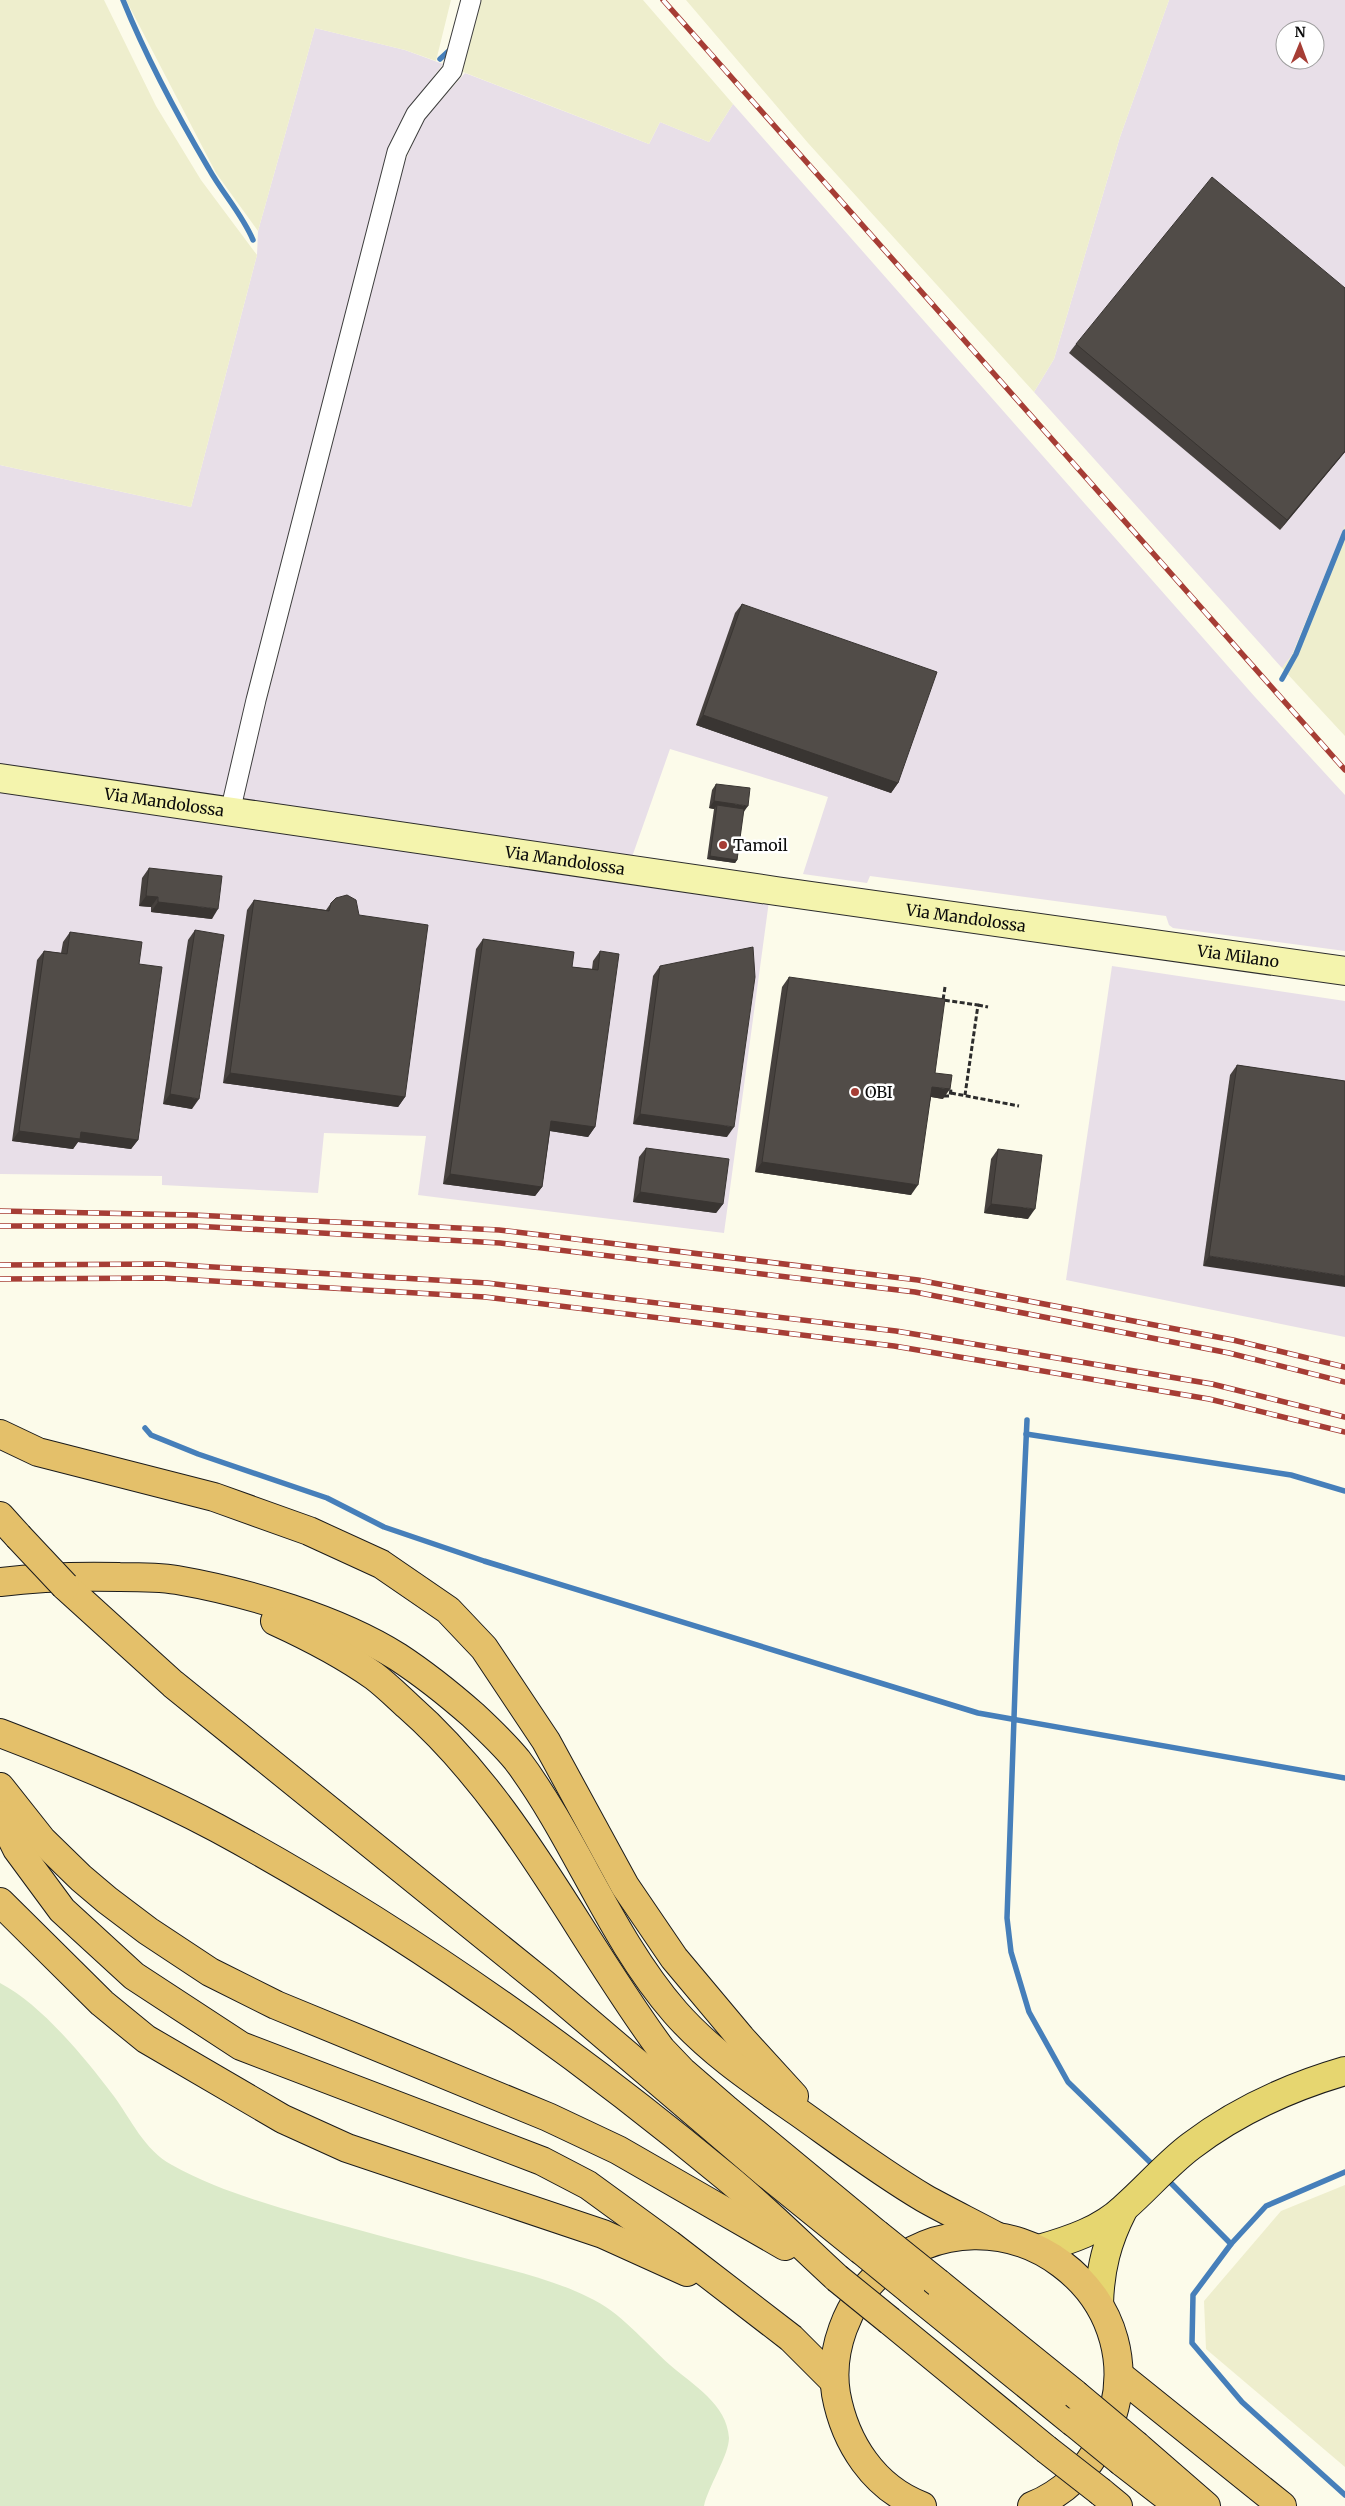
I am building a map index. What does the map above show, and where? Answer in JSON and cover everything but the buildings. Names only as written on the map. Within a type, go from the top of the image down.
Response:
[{"type":"highway","points":[[0,1434],[38,1452],[214,1497],[310,1531],[381,1564],[448,1610],[484,1648],[546,1741],[625,1886],[674,1958],[741,2038],[829,2134]]},
{"type":"highway","points":[[0,1516],[65,1586],[173,1684],[544,1984],[760,2168],[869,2242],[938,2283],[1075,2394],[1179,2506]]},
{"type":"highway","points":[[0,1582],[64,1577],[175,1580],[266,1602],[350,1632],[396,1655],[426,1676],[490,1730],[515,1759],[540,1794],[623,1937],[674,2012],[745,2075],[829,2134],[923,2198],[996,2236]]},
{"type":"highway","points":[[107,1577],[214,1599],[264,1616],[339,1653],[376,1677],[429,1724],[468,1767],[505,1813],[662,2049],[682,2071],[727,2110],[869,2242],[910,2290],[1073,2422],[1130,2454],[1206,2506]]},
{"type":"highway","points":[[0,1733],[126,1785],[215,1827],[305,1878],[432,1958],[621,2092],[727,2178],[838,2278],[1109,2499]]},
{"type":"highway","points":[[0,1787],[42,1840],[100,1895],[148,1931],[210,1972],[276,2005],[539,2113],[618,2150],[838,2278]]},
{"type":"highway","points":[[0,1815],[17,1849],[62,1910],[134,1976],[241,2046],[542,2161],[588,2185],[669,2244],[791,2338],[834,2381]]},
{"type":"highway","points":[[0,1902],[102,2003],[146,2039],[283,2119],[355,2151],[603,2234],[729,2292]]},
{"type":"highway","points":[[922,2506],[908,2501],[879,2479],[855,2451],[840,2417],[834,2381],[837,2346],[849,2313],[869,2283],[895,2260],[926,2243],[961,2235],[996,2236],[1018,2241],[1039,2249],[1070,2270],[1083,2282],[1099,2304],[1110,2327],[1116,2350],[1119,2375],[1116,2401],[1110,2426],[1098,2450],[1082,2471],[1063,2489],[1032,2506]]},
{"type":"highway","points":[[1119,2375],[1282,2506]]},
{"type":"main road","name":"Via Mandolossa","points":[[0,778],[1132,941]]},
{"type":"main road","name":"Via Milano","points":[[1132,941],[1345,972]]},
{"type":"main road","points":[[1099,2304],[1104,2254],[1112,2231],[1124,2209],[1156,2175],[1192,2146],[1230,2120],[1271,2098],[1314,2080],[1345,2071]]},
{"type":"main road","points":[[1039,2249],[1084,2234],[1124,2209]]},
{"type":"street","points":[[230,812],[256,700],[398,152],[416,114],[452,71],[471,0]]},
{"type":"path","points":[[945,987],[943,1000],[988,1007]]},
{"type":"path","points":[[965,1095],[978,1005]]},
{"type":"path","points":[[945,1088],[951,1089],[951,1093]]},
{"type":"path","points":[[944,1096],[950,1096],[951,1093],[976,1096],[983,1101],[1019,1106]]},
{"type":"shaded area","points":[[1169,0],[1345,0],[1345,526],[1292,655],[1282,668],[1034,392],[1054,359],[1120,137]]},
{"type":"shaded area","points":[[315,28],[405,50],[443,64],[402,119],[225,797],[0,764],[0,465],[191,507],[257,255],[258,231]]},
{"type":"shaded area","points":[[465,73],[649,144],[660,122],[709,142],[733,104],[1255,697],[1345,795],[1345,951],[1173,928],[1169,925],[1166,916],[870,876],[867,883],[803,874],[828,797],[670,749],[632,857],[241,800],[404,164],[422,122]]},
{"type":"shaded area","points":[[0,789],[769,901],[724,1233],[418,1195],[426,1136],[324,1133],[318,1193],[162,1185],[162,1176],[0,1174]]},
{"type":"shaded area","points":[[1112,966],[1345,1001],[1345,1337],[1066,1280]]},
{"type":"green space","points":[[0,0],[104,0],[156,106],[201,180],[257,255],[191,507],[0,465]]},
{"type":"green space","points":[[126,0],[451,0],[436,61],[405,50],[315,28],[258,231],[216,173]]},
{"type":"green space","points":[[476,0],[643,0],[733,104],[709,142],[660,122],[649,144],[458,70]]},
{"type":"green space","points":[[686,0],[1169,0],[1120,137],[1054,359],[1034,392],[808,143]]},
{"type":"green space","points":[[1345,526],[1345,736],[1282,668],[1292,655]]},
{"type":"green space","points":[[0,1983],[31,2004],[61,2033],[102,2080],[146,2143],[162,2159],[188,2174],[273,2206],[546,2280],[588,2297],[611,2311],[707,2396],[722,2415],[727,2426],[728,2445],[704,2506],[0,2506]]},
{"type":"green space","points":[[1345,2185],[1345,2467],[1206,2349],[1204,2301],[1281,2211]]},
{"type":"waterway","points":[[123,0],[152,65],[174,107],[209,169],[243,221],[253,240]]},
{"type":"waterway","points":[[440,59],[452,48]]},
{"type":"waterway","points":[[1282,679],[1296,654],[1345,532]]},
{"type":"waterway","points":[[1027,1420],[1007,1918],[1011,1952],[1029,2012],[1068,2082],[1156,2168]]},
{"type":"waterway","points":[[145,1428],[151,1435],[198,1454],[327,1498],[384,1527],[484,1561],[978,1713],[1345,1778]]},
{"type":"waterway","points":[[1026,1434],[1291,1475],[1345,1491]]},
{"type":"waterway","points":[[1231,2244],[1266,2206],[1345,2172]]},
{"type":"waterway","points":[[1166,2178],[1231,2244],[1193,2295],[1192,2343],[1242,2402],[1345,2495]]},
{"type":"railway","points":[[663,0],[1345,770]]},
{"type":"railway","points":[[0,1211],[193,1215],[499,1230],[918,1280],[1233,1340],[1345,1367]]},
{"type":"railway","points":[[0,1226],[194,1226],[500,1243],[915,1292],[1229,1353],[1345,1382]]},
{"type":"railway","points":[[0,1265],[162,1264],[487,1283],[896,1331],[1212,1384],[1345,1417]]},
{"type":"railway","points":[[0,1279],[162,1278],[485,1297],[894,1346],[1209,1399],[1345,1432]]},
{"type":"place","name":"Tamoil","points":[[723,845]]},
{"type":"place","name":"OBI","points":[[855,1092]]}]
